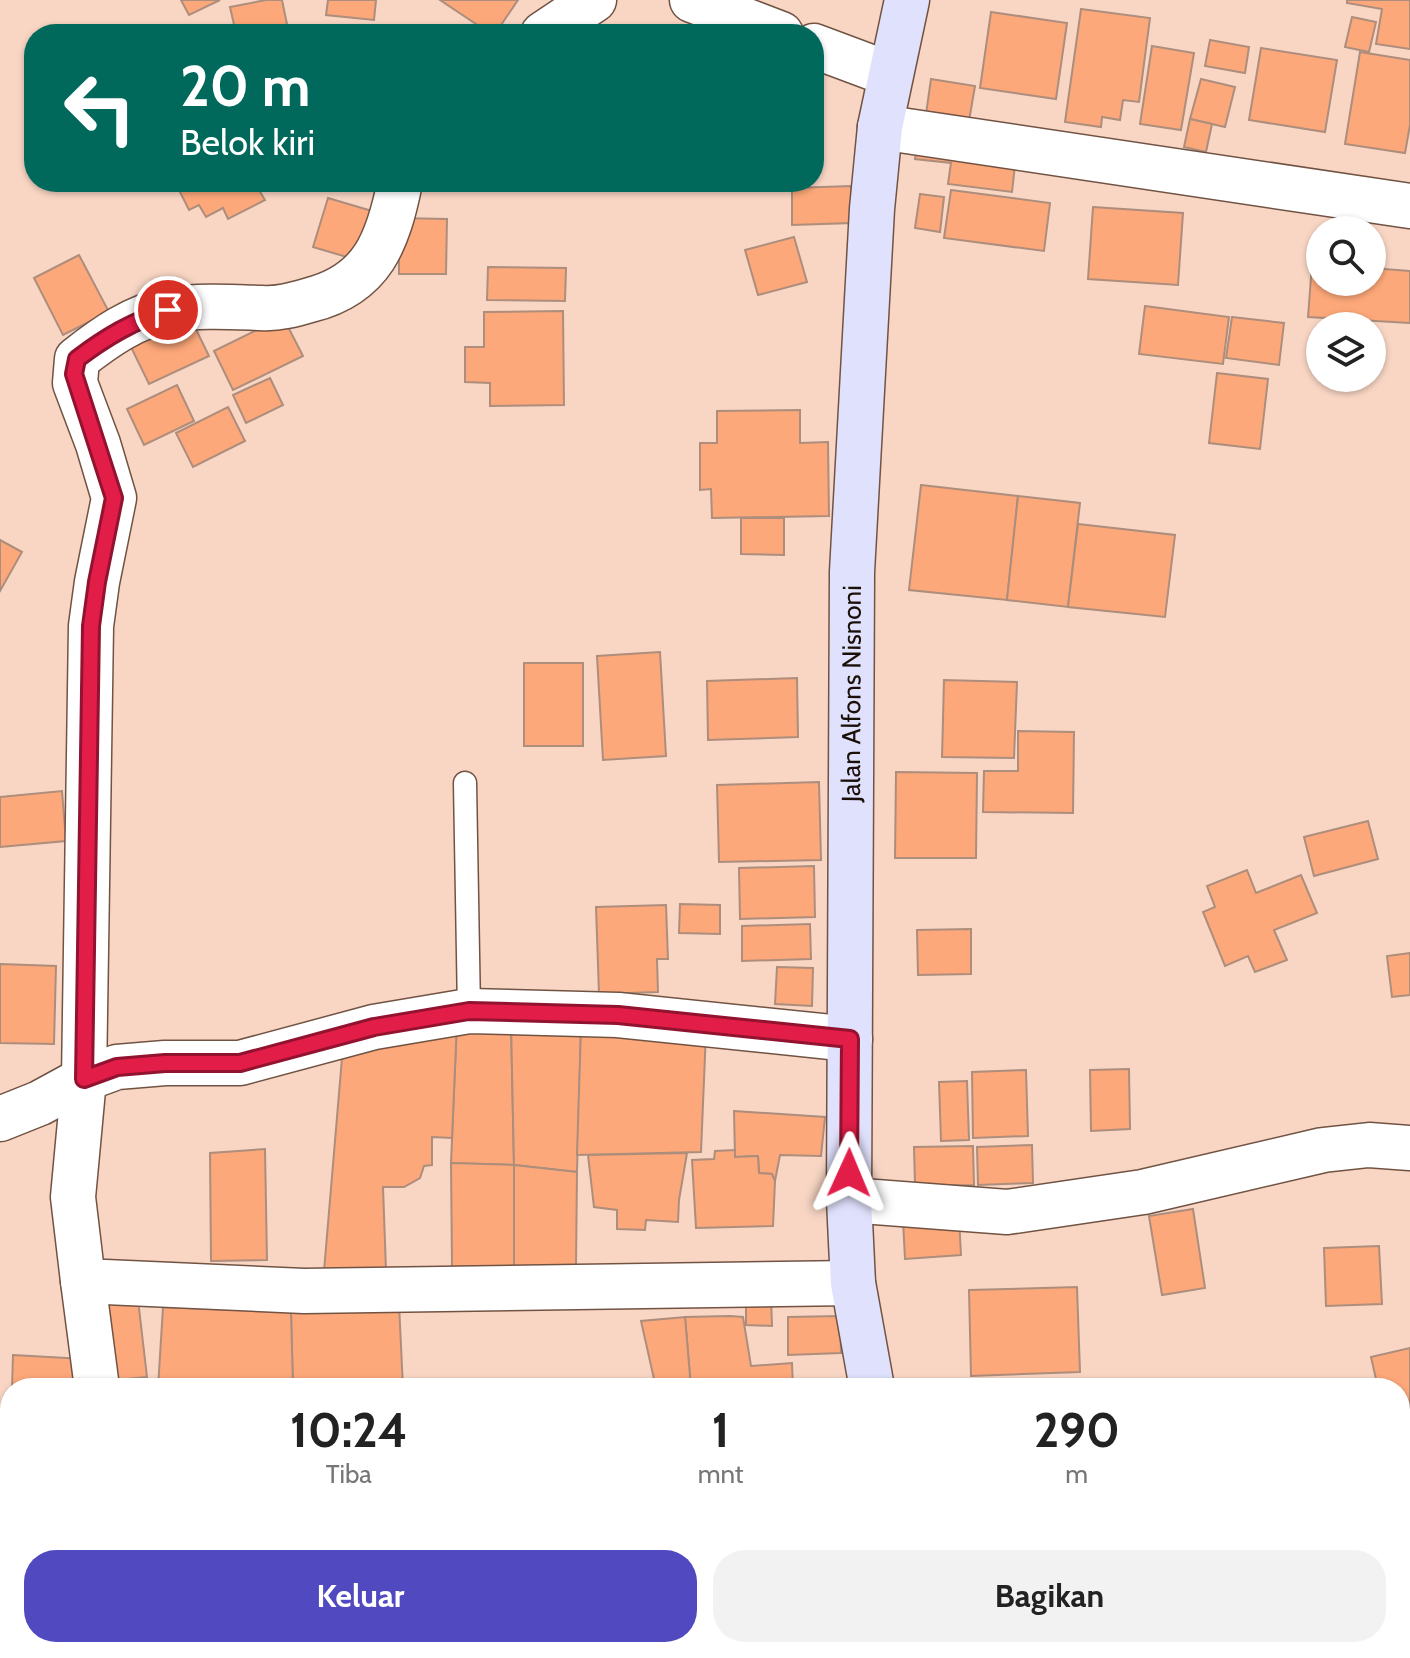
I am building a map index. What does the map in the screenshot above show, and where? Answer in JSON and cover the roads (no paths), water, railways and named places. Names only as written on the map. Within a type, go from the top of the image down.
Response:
[{"type":"main road","name":"Jalan Alfons Nisnoni","points":[[870,1378],[853,1283],[849,1200],[852,572],[871,225],[880,127],[907,0]]},
{"type":"street","points":[[558,24],[594,0]]},
{"type":"street","points":[[692,0],[755,24]]},
{"type":"street","points":[[824,50],[889,74]]},
{"type":"street","points":[[880,127],[1410,206]]},
{"type":"street","points":[[96,1378],[73,1197],[84,1079],[91,626],[114,498],[75,383],[77,359],[101,340],[136,320],[168,310],[236,305],[283,308],[330,295],[354,282],[370,264],[392,222],[398,192]]},
{"type":"street","points":[[0,1119],[40,1103],[84,1079],[117,1067],[165,1063],[240,1063],[374,1027],[469,1011],[618,1015],[850,1039]]},
{"type":"street","points":[[849,1200],[1007,1212],[1143,1192],[1323,1150],[1369,1145],[1410,1148]]},
{"type":"street","points":[[83,1281],[304,1291],[853,1283]]},
{"type":"lane","points":[[465,783],[469,1011]]}]
